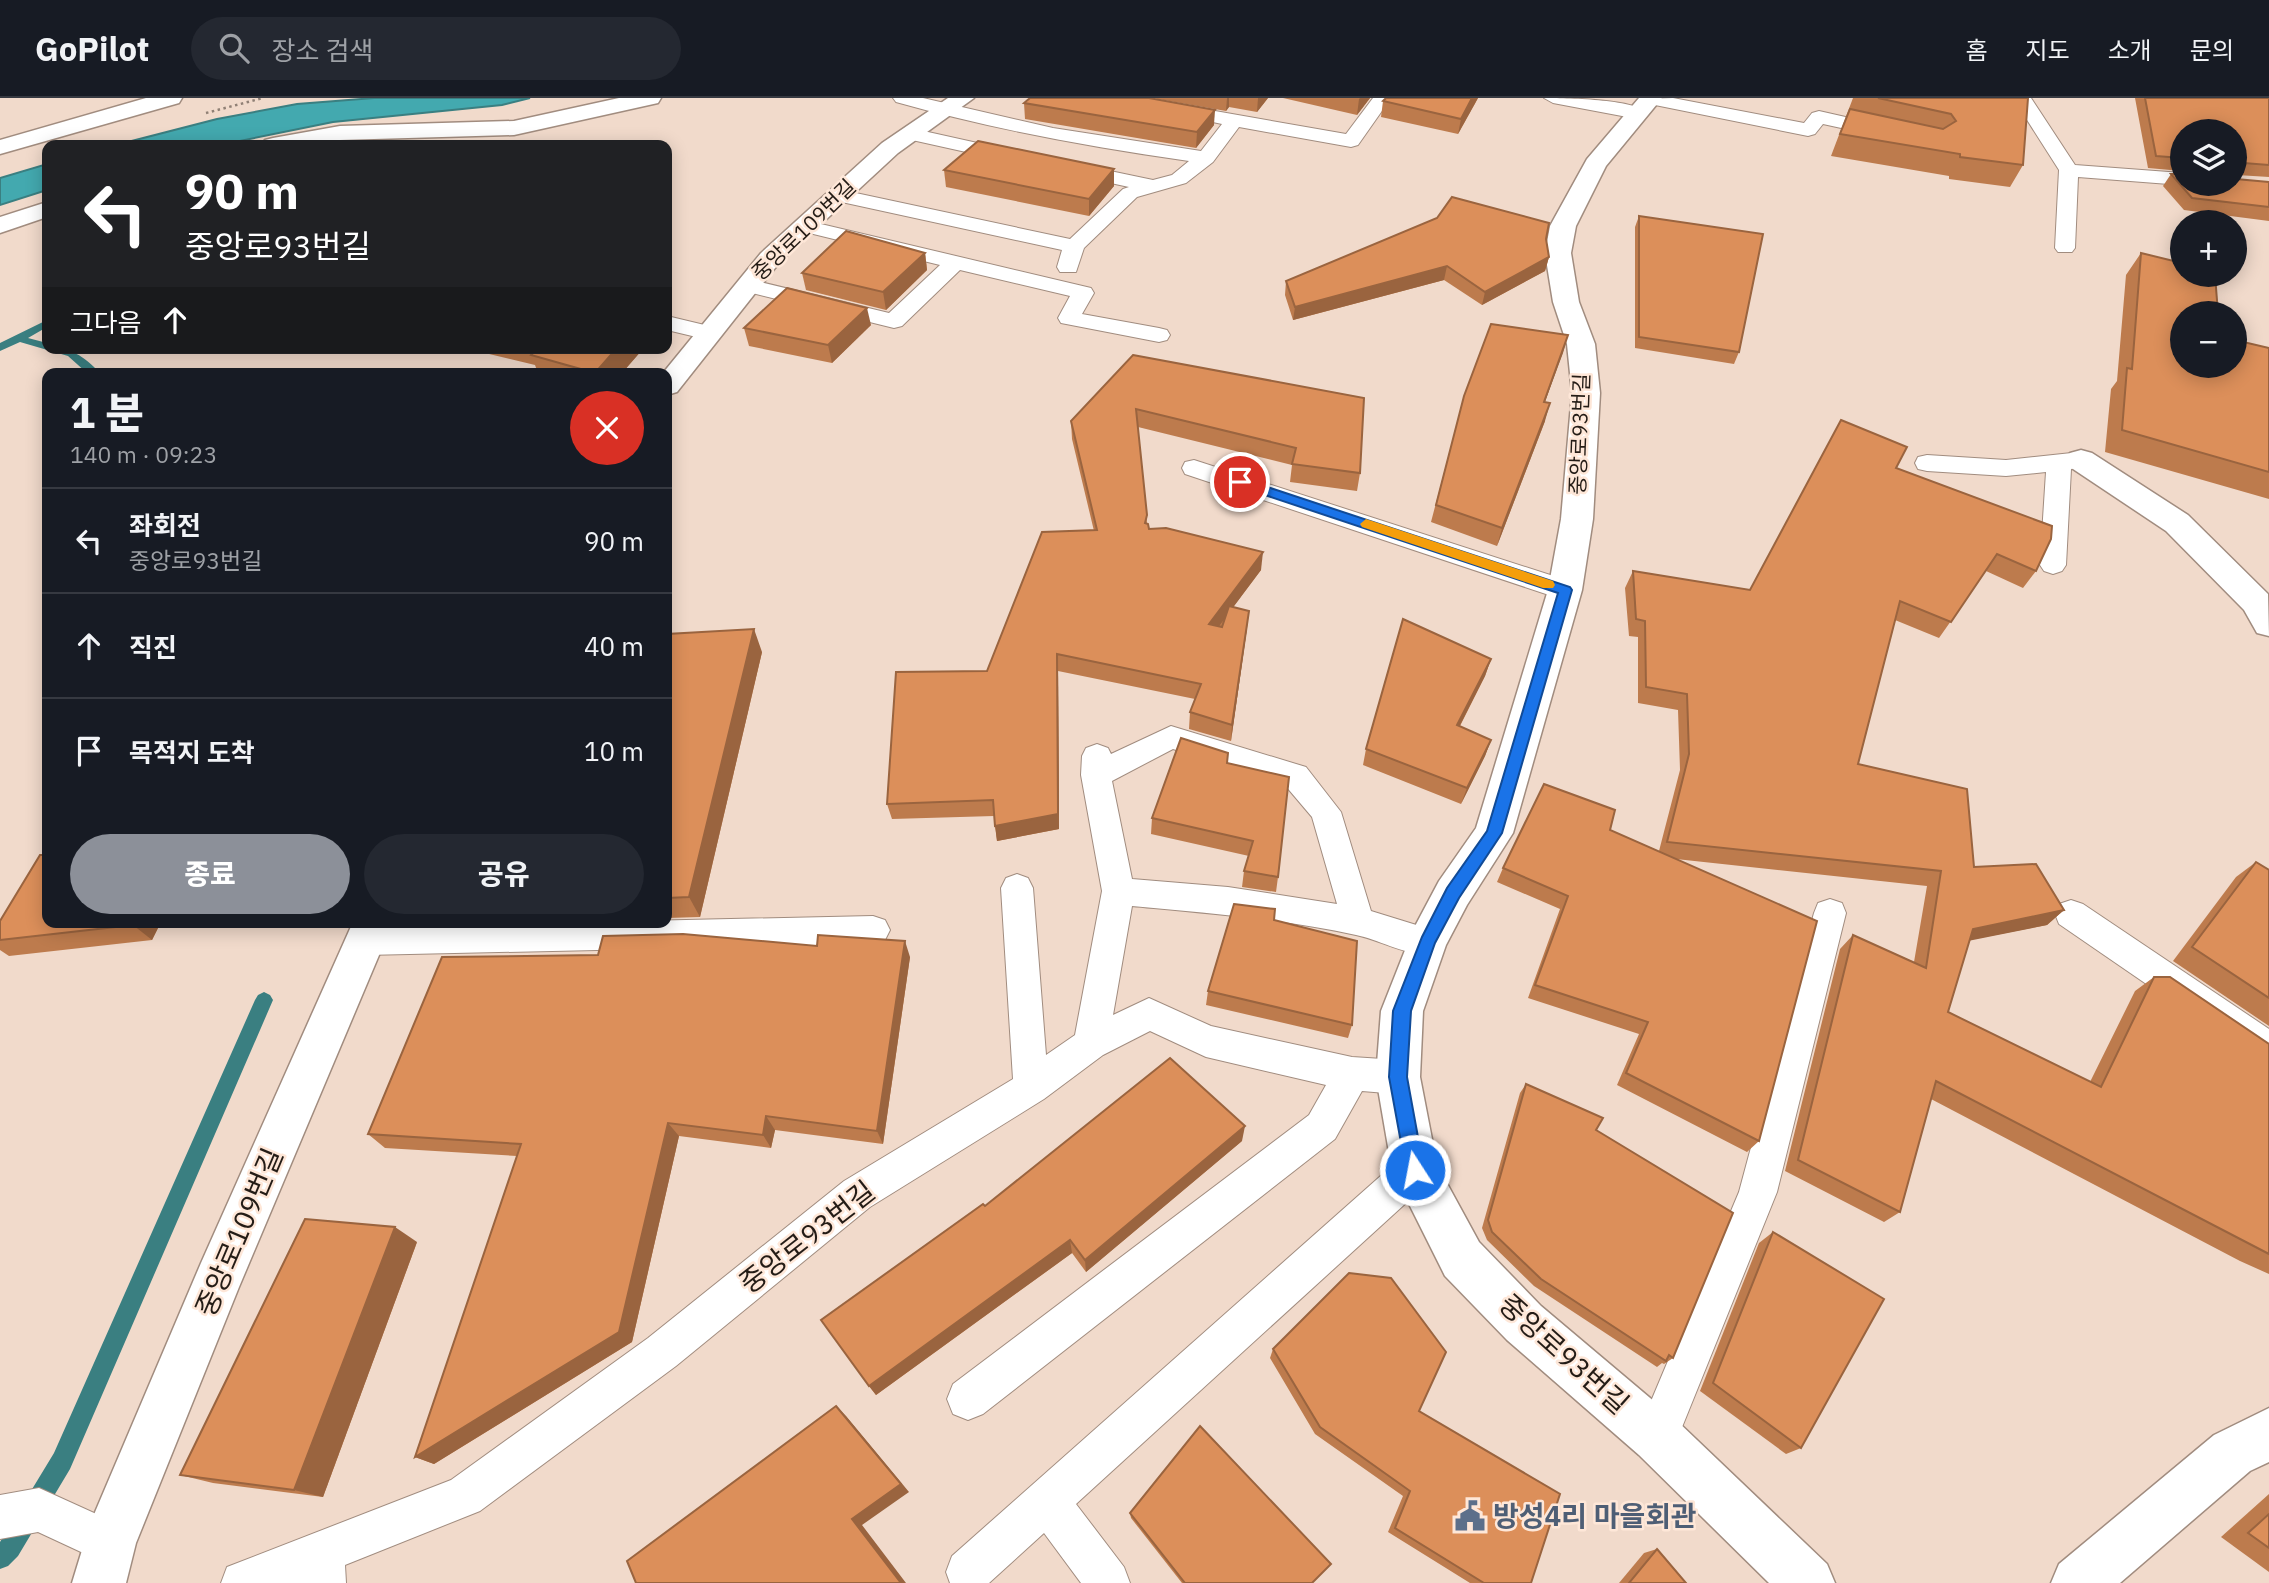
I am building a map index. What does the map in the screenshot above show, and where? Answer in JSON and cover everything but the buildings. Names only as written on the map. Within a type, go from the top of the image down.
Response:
[{"type":"street","points":[[0,147],[172,98]]},
{"type":"street","points":[[301,140],[340,133],[514,128],[650,98]]},
{"type":"street","name":"중앙로93번길","points":[[1646,103],[1595,164],[1563,226],[1558,253],[1566,302],[1581,344],[1586,393],[1577,519],[1565,590],[1494,833],[1453,893],[1427,942],[1402,1011],[1398,1077],[1415,1170],[1462,1258],[1524,1324],[1657,1437],[1808,1583]]},
{"type":"street","name":"중앙로109번길","points":[[672,380],[770,258],[837,195],[910,134],[953,104]]},
{"type":"street","points":[[0,225],[42,211]]},
{"type":"street","points":[[2070,462],[2177,523],[2256,602],[2269,624]]},
{"type":"street","name":"중앙로109번길","points":[[104,1563],[218,1280],[369,932]]},
{"type":"street","points":[[2078,1583],[2232,1453],[2269,1434]]},
{"type":"lane","points":[[902,98],[953,104],[1095,143],[1206,158]]},
{"type":"lane","points":[[1196,114],[1351,141],[1382,98]]},
{"type":"lane","points":[[1553,98],[1646,103],[1808,130],[1819,117],[1907,136]]},
{"type":"lane","points":[[2022,98],[2069,170],[2065,248]]},
{"type":"lane","points":[[1062,288],[1074,246],[1130,193],[1179,179],[1206,158],[1234,120]]},
{"type":"lane","points":[[910,134],[1031,160]]},
{"type":"lane","points":[[1058,166],[1153,186]]},
{"type":"lane","points":[[2069,170],[2170,178]]},
{"type":"lane","points":[[837,195],[1074,246]]},
{"type":"lane","points":[[804,226],[1083,293],[1069,318],[1159,335]]},
{"type":"lane","points":[[748,285],[894,321],[957,261]]},
{"type":"lane","points":[[672,324],[709,333]]},
{"type":"lane","points":[[1927,463],[2006,468],[2070,462],[2053,565]]},
{"type":"lane","points":[[1195,468],[1565,590]]},
{"type":"lane","points":[[1091,1044],[1118,891],[1096,766],[1171,737],[1295,775],[1326,812],[1358,920]]},
{"type":"lane","points":[[1017,888],[1031,1087]]},
{"type":"lane","points":[[1118,891],[1227,901],[1358,920],[1427,942]]},
{"type":"lane","points":[[1657,1437],[1758,1192],[1830,913]]},
{"type":"lane","points":[[2071,914],[2269,1049]]},
{"type":"lane","points":[[369,932],[873,930]]},
{"type":"lane","name":"중앙로93번길","points":[[243,1583],[323,1567],[465,1496],[662,1352],[857,1194],[1031,1087],[1091,1044],[1149,1014],[1206,1041],[1352,1074],[1398,1077]]},
{"type":"lane","points":[[968,1399],[1322,1127],[1352,1074]]},
{"type":"lane","points":[[968,1572],[1415,1170]]},
{"type":"lane","points":[[1046,1500],[1108,1583]]},
{"type":"lane","name":"중앙로109번길","points":[[20,1514],[104,1563]]},
{"type":"water","points":[[374,98],[530,98],[502,105],[333,122],[245,140],[135,140],[217,119],[297,104]]},
{"type":"water","points":[[42,165],[42,192],[0,205],[0,178]]},
{"type":"waterway","points":[[19,338],[42,326]]},
{"type":"waterway","points":[[0,348],[19,338]]},
{"type":"waterway","points":[[19,338],[42,345]]},
{"type":"waterway","points":[[72,354],[88,368]]},
{"type":"waterway","points":[[0,1558],[10,1548],[62,1461],[264,1000]]},
{"type":"slow traffic","points":[[1366,524],[1548,585]]},
{"type":"place","name":"방성4리 마을회관","points":[[1470,1516]]},
{"type":"route","points":[[1240,482],[1565,590],[1494,833],[1453,893],[1427,942],[1402,1011],[1398,1077],[1415,1170]]}]
